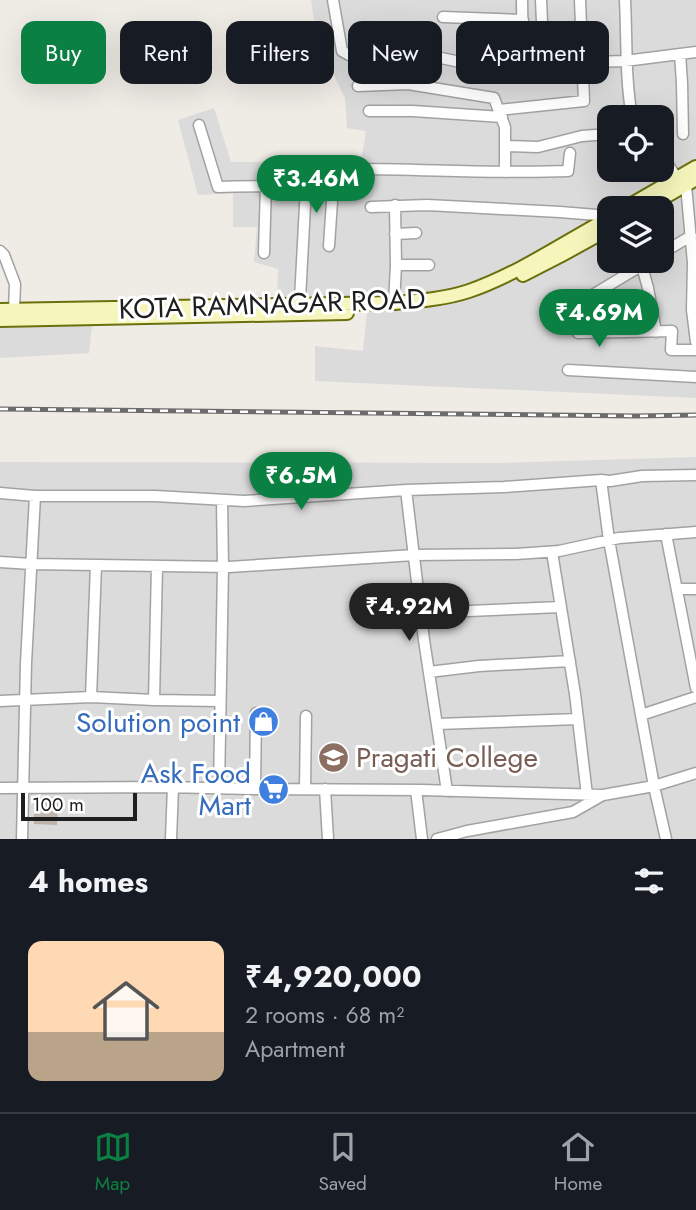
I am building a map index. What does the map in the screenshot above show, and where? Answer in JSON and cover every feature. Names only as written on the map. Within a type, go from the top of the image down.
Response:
[{"type":"street","points":[[333,0],[342,51],[349,55],[440,58],[456,61]]},
{"type":"street","points":[[443,17],[523,20],[522,0]]},
{"type":"street","points":[[541,0],[542,21]]},
{"type":"street","points":[[580,0],[581,21]]},
{"type":"street","points":[[625,0],[625,61],[630,105]]},
{"type":"street","points":[[609,61],[696,52]]},
{"type":"street","points":[[680,54],[683,134]]},
{"type":"street","points":[[358,86],[408,84],[494,98],[505,127],[505,172]]},
{"type":"street","points":[[369,111],[501,114],[584,101],[584,84]]},
{"type":"street","points":[[199,125],[218,187],[355,186],[354,170],[568,171],[570,153]]},
{"type":"street","points":[[506,146],[538,147],[597,135]]},
{"type":"street","points":[[665,196],[685,183],[696,167]]},
{"type":"street","points":[[654,196],[685,183]]},
{"type":"street","points":[[685,183],[693,263],[692,310],[696,342]]},
{"type":"street","points":[[264,253],[266,185]]},
{"type":"street","points":[[300,299],[306,187]]},
{"type":"street","points":[[329,246],[333,187]]},
{"type":"street","points":[[394,303],[395,205]]},
{"type":"street","points":[[371,207],[427,205],[597,216]]},
{"type":"street","name":"KOTA RAMNAGAR ROAD","points":[[0,310],[394,303],[436,299],[469,291],[511,272],[597,224]]},
{"type":"street","points":[[396,234],[416,233]]},
{"type":"street","points":[[0,320],[284,315],[438,306],[465,301],[497,287],[597,236]]},
{"type":"street","points":[[674,246],[691,236]]},
{"type":"street","points":[[0,251],[15,284],[14,310]]},
{"type":"street","points":[[396,265],[429,265]]},
{"type":"street","points":[[547,320],[629,273]]},
{"type":"street","points":[[647,273],[656,332]]},
{"type":"street","points":[[576,305],[578,333],[672,331],[671,350],[696,350]]},
{"type":"street","points":[[568,370],[696,377]]},
{"type":"street","points":[[0,494],[155,496],[244,501],[406,489],[504,487],[696,475]]},
{"type":"street","points":[[601,480],[609,540],[666,839]]},
{"type":"street","points":[[406,489],[447,791]]},
{"type":"street","points":[[22,839],[27,624],[35,496]]},
{"type":"street","points":[[219,788],[222,500]]},
{"type":"street","points":[[0,562],[223,567],[293,564],[414,555],[552,552],[609,540],[696,532]]},
{"type":"street","points":[[666,534],[696,688]]},
{"type":"street","points":[[552,552],[570,661],[587,794]]},
{"type":"street","points":[[91,697],[96,565]]},
{"type":"street","points":[[154,700],[157,566]]},
{"type":"street","points":[[677,589],[696,589]]},
{"type":"street","points":[[421,613],[560,607]]},
{"type":"street","points":[[429,672],[570,661]]},
{"type":"street","points":[[0,701],[91,697],[220,701]]},
{"type":"street","points":[[641,715],[696,697]]},
{"type":"street","points":[[255,789],[256,713]]},
{"type":"street","points":[[305,789],[306,716]]},
{"type":"street","points":[[437,724],[578,719]]},
{"type":"street","points":[[0,788],[173,787],[603,795],[654,786],[696,773]]},
{"type":"street","points":[[171,839],[173,787]]},
{"type":"street","points":[[325,789],[328,839]]},
{"type":"street","points":[[416,790],[422,839]]},
{"type":"street","points":[[437,839],[573,812],[603,795]]},
{"type":"shaded area","points":[[311,0],[696,0],[696,398],[315,381],[315,346],[363,351],[368,303],[277,303],[278,269],[254,262],[257,227],[233,227],[233,193],[198,195],[178,120],[214,108],[231,162],[361,162],[366,131],[347,128],[345,98],[334,75],[334,21],[314,21]]},
{"type":"shaded area","points":[[92,326],[89,353],[0,358],[0,327]]},
{"type":"shaded area","points":[[696,457],[696,839],[0,839],[0,462],[503,463]]},
{"type":"building","points":[[35,798],[57,798],[56,824],[35,823]]},
{"type":"railway","points":[[0,409],[696,415]]},
{"type":"place","name":"Solution point","points":[[263,722]]},
{"type":"place","name":"Pragati College","points":[[333,757]]},
{"type":"place","name":"Ask Food Mart","points":[[274,789]]}]
